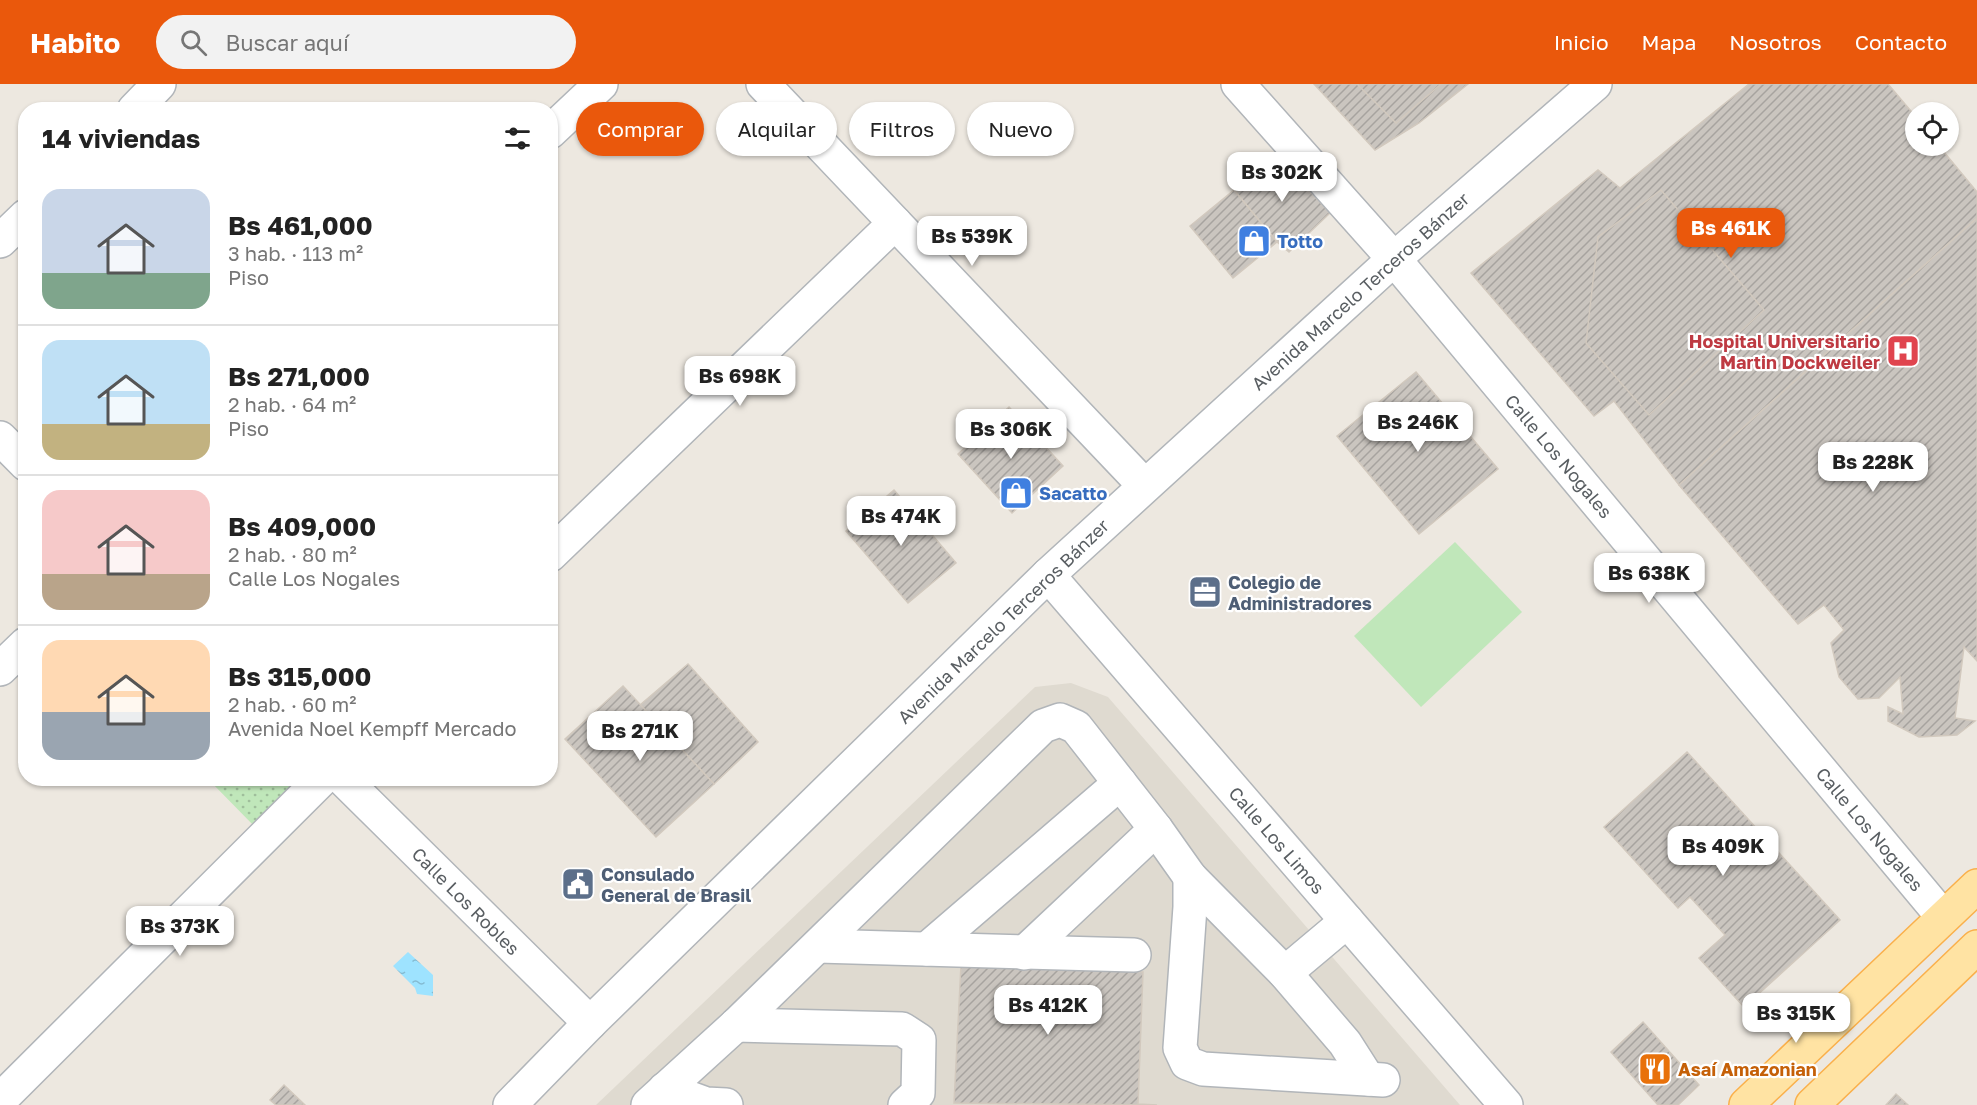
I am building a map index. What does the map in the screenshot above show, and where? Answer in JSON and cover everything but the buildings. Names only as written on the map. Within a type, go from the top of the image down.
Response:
[{"type":"main road","points":[[1746,1105],[1977,886]]},
{"type":"main road","points":[[1812,1105],[1977,947]]},
{"type":"main road","points":[[1774,1105],[1806,1073],[1849,1009]]},
{"type":"street","points":[[142,102],[159,84]]},
{"type":"street","points":[[558,124],[601,84]]},
{"type":"street","points":[[764,84],[1144,485]]},
{"type":"street","name":"Calle Los Nogales","points":[[1238,84],[1394,259],[1943,917]]},
{"type":"street","name":"Avenida Marcelo Terceros Bánzer","points":[[510,1105],[590,1023],[1048,575],[1394,259],[1594,84]]},
{"type":"street","points":[[558,547],[895,223]]},
{"type":"street","points":[[0,241],[18,224]]},
{"type":"street","points":[[0,438],[18,456]]},
{"type":"street","name":"Calle Los Limos","points":[[1048,575],[1506,1105]]},
{"type":"street","points":[[0,669],[18,652]]},
{"type":"street","points":[[657,1097],[736,1025],[1043,726],[1060,720],[1076,728],[1156,829],[1190,877],[1285,973],[1375,1080],[1203,1069],[1187,1064],[1180,1048],[1190,877]]},
{"type":"street","points":[[927,949],[1120,783]]},
{"type":"street","points":[[0,1100],[315,786]]},
{"type":"street","name":"Calle Los Robles","points":[[350,786],[590,1023]]},
{"type":"street","points":[[1024,953],[1156,829]]},
{"type":"street","points":[[1285,973],[1347,921]]},
{"type":"street","points":[[818,946],[1134,955]]},
{"type":"street","points":[[736,1025],[902,1029],[919,1040],[918,1093],[905,1105]]},
{"type":"street","points":[[657,1097],[706,1105],[726,1105]]},
{"type":"shaded area","points":[[1071,683],[1108,697],[1460,1105],[596,1105],[1035,687]]},
{"type":"green space","points":[[1455,542],[1522,612],[1421,707],[1354,636]]},
{"type":"green space","points":[[215,786],[298,786],[257,829]]},
{"type":"water","points":[[408,952],[433,975],[433,996],[417,994],[415,988],[393,966]]},
{"type":"place","name":"Totto","points":[[1254,241]]},
{"type":"place","name":"Hospital Universitario Martin Dockweiler","points":[[1903,351]]},
{"type":"place","name":"Sacatto","points":[[1016,493]]},
{"type":"place","name":"Colegio de Administradores","points":[[1205,592]]},
{"type":"place","name":"Consulado General de Brasil","points":[[578,884]]},
{"type":"place","name":"Asaí Amazonian","points":[[1655,1069]]}]
